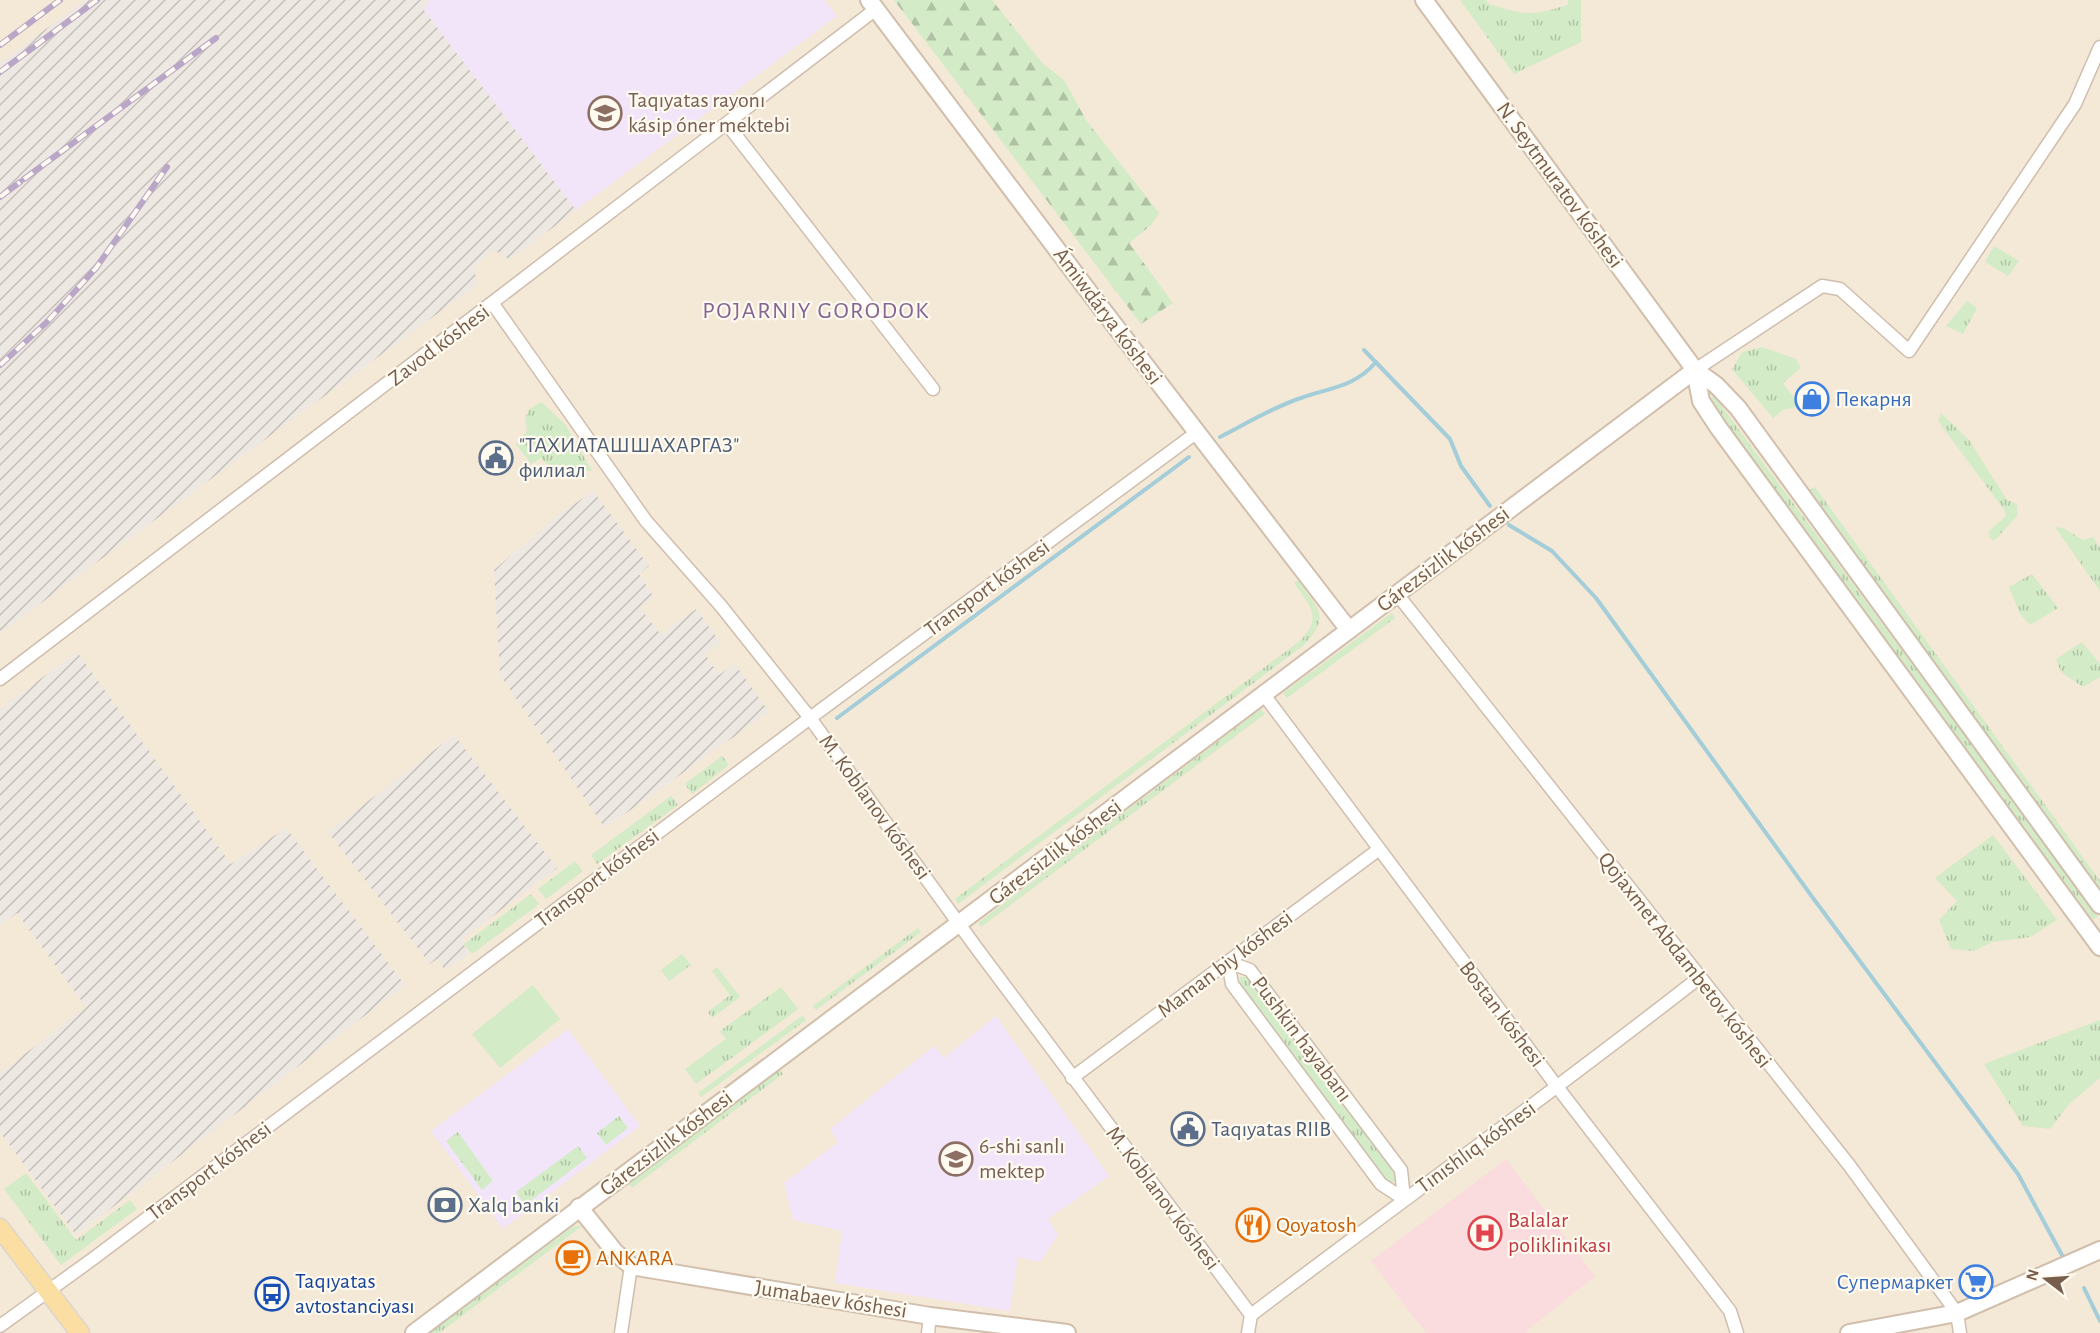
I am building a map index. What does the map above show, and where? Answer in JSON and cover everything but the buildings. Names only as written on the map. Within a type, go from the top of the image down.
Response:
[{"type":"main road","points":[[0,1228],[80,1333]]},
{"type":"street","name":"N. Seytmuratov kóshesi","points":[[1424,0],[1695,370]]},
{"type":"street","name":"Zavod kóshesi","points":[[0,679],[494,304],[727,124],[873,5]]},
{"type":"street","name":"Ámiwdárya kóshesi","points":[[873,5],[1196,433],[1349,630]]},
{"type":"street","points":[[1695,370],[1822,286],[1840,289],[1910,351],[2075,104],[2100,47]]},
{"type":"street","points":[[727,124],[933,389]]},
{"type":"street","name":"M. Koblanov kóshesi","points":[[494,304],[646,521],[721,606],[810,718],[958,924],[1251,1315]]},
{"type":"street","points":[[1695,370],[1716,385],[1738,408],[2100,905]]},
{"type":"street","points":[[1695,370],[1701,401],[1718,427],[2097,935]]},
{"type":"street","name":"Gárezsizlik kóshesi","points":[[414,1333],[579,1207],[1265,696],[1396,594],[1695,370]]},
{"type":"street","name":"Transport kóshesi","points":[[0,1326],[47,1289],[94,1258],[810,718],[1196,433]]},
{"type":"street","name":"Qojaxmet Abdambetov kóshesi","points":[[1396,594],[1849,1165],[1957,1313]]},
{"type":"street","name":"Bostan kóshesi","points":[[1265,696],[1378,850],[1730,1311],[1737,1333]]},
{"type":"street","name":"Maman biy kóshesi","points":[[1072,1078],[1378,850]]},
{"type":"street","name":"Pushkin hayabanı","points":[[1228,962],[1250,970],[1401,1170],[1404,1199]]},
{"type":"street","name":"Pushkin hayabanı","points":[[1228,962],[1232,984],[1239,994],[1381,1184],[1404,1199]]},
{"type":"street","name":"Tınıshlıq kóshesi","points":[[1251,1315],[1404,1199],[1558,1088],[1700,977]]},
{"type":"street","points":[[579,1207],[615,1252],[631,1266],[621,1333]]},
{"type":"street","points":[[1849,1333],[1957,1313],[2100,1250]]},
{"type":"street","name":"Jumabaev kóshesi","points":[[631,1266],[930,1316],[1067,1333]]},
{"type":"street","points":[[1957,1313],[1959,1333]]},
{"type":"street","points":[[1248,1333],[1251,1315]]},
{"type":"street","points":[[928,1333],[930,1316]]},
{"type":"shaded area","points":[[0,0],[2100,0],[2100,1333],[0,1333]]},
{"type":"shaded area","points":[[85,0],[430,0],[424,10],[576,210],[510,260],[494,250],[473,267],[478,284],[0,633],[0,63]]},
{"type":"shaded area","name":"Taqıyatas rayonı kásip óner mektebi","points":[[430,0],[824,0],[837,16],[576,210],[424,10]]},
{"type":"shaded area","points":[[593,491],[649,566],[639,574],[654,597],[640,608],[661,635],[696,609],[721,643],[705,654],[719,675],[735,664],[769,712],[605,828],[500,675],[494,570],[556,517]]},
{"type":"shaded area","points":[[77,652],[231,864],[286,828],[405,985],[76,1235],[0,1132],[0,1073],[86,1007],[17,913],[0,926],[0,709]]},
{"type":"shaded area","points":[[454,735],[557,868],[461,940],[469,953],[445,970],[437,959],[430,964],[328,832]]},
{"type":"shaded area","name":"6-shi sanlı mektep","points":[[996,1016],[1109,1176],[1048,1219],[1058,1235],[1040,1262],[1018,1257],[1010,1311],[835,1283],[842,1231],[793,1220],[784,1183],[838,1142],[830,1129],[925,1053],[934,1046],[944,1058]]},
{"type":"shaded area","points":[[568,1029],[640,1126],[503,1229],[431,1131]]},
{"type":"shaded area","name":"Balalar poliklinikası","points":[[1506,1159],[1595,1276],[1524,1333],[1426,1333],[1371,1261]]},
{"type":"green space","points":[[894,0],[992,0],[1043,64],[1064,80],[1086,120],[1159,213],[1151,225],[1129,243],[1173,303],[1141,324]]},
{"type":"green space","points":[[1460,0],[1486,0],[1489,4],[1512,10],[1536,13],[1567,5],[1569,0],[1581,0],[1581,42],[1514,74]]},
{"type":"green space","points":[[1994,246],[2019,261],[2008,276],[1985,262]]},
{"type":"green space","points":[[1967,301],[1977,308],[1963,334],[1946,326]]},
{"type":"green space","points":[[1762,347],[1796,359],[1801,368],[1783,383],[1800,406],[1783,410],[1773,418],[1732,369],[1742,352]]},
{"type":"green space","points":[[1714,396],[2098,916],[2093,920],[1709,400]]},
{"type":"green space","points":[[541,402],[565,424],[592,471],[552,470],[541,458],[531,464],[516,444],[527,431],[525,417],[530,409]]},
{"type":"green space","points":[[1941,413],[1969,440],[2007,500],[2017,504],[2017,516],[1994,541],[1989,537],[1989,531],[2006,516],[2005,511],[1938,421]]},
{"type":"green space","points":[[1815,487],[2100,881],[2100,892],[1810,490]]},
{"type":"green space","points":[[2055,527],[2063,528],[2083,540],[2093,537],[2100,548],[2100,591]]},
{"type":"green space","points":[[2032,574],[2058,608],[2030,625],[2020,614],[2009,587]]},
{"type":"green space","points":[[1298,580],[1319,612],[1318,626],[1304,645],[958,904],[955,899],[1301,640],[1308,631],[1313,617],[1309,605],[1294,583]]},
{"type":"green space","points":[[1392,613],[1395,618],[1287,698],[1283,693]]},
{"type":"green space","points":[[2082,642],[2100,664],[2100,677],[2083,687],[2061,672],[2056,659]]},
{"type":"green space","points":[[1261,709],[1265,714],[981,927],[978,923]]},
{"type":"green space","points":[[722,756],[729,765],[692,794],[685,784]]},
{"type":"green space","points":[[671,796],[678,805],[597,864],[591,855]]},
{"type":"green space","points":[[1993,835],[2057,920],[2030,937],[1992,942],[1974,951],[1951,949],[1939,920],[1957,901],[1935,878]]},
{"type":"green space","points":[[575,861],[583,871],[546,899],[538,889]]},
{"type":"green space","points":[[531,894],[539,904],[472,954],[464,944]]},
{"type":"green space","points":[[918,928],[921,932],[816,1010],[813,1006]]},
{"type":"green space","points":[[682,954],[691,965],[669,981],[661,970]]},
{"type":"green space","points":[[717,967],[740,997],[712,1018],[708,1012],[730,995],[712,971]]},
{"type":"green space","points":[[1240,977],[1247,977],[1397,1176],[1395,1182],[1388,1182],[1239,985]]},
{"type":"green space","points":[[533,985],[560,1019],[500,1068],[472,1034]]},
{"type":"green space","points":[[781,987],[798,1009],[696,1084],[685,1069],[726,1039],[720,1031]]},
{"type":"green space","points":[[803,1015],[806,1020],[701,1097],[698,1093]]},
{"type":"green space","points":[[2100,1020],[2100,1078],[2069,1104],[2050,1129],[2023,1126],[1984,1064]]},
{"type":"green space","points":[[780,1070],[783,1074],[632,1188],[628,1184]]},
{"type":"green space","points":[[619,1116],[628,1128],[606,1145],[597,1133]]},
{"type":"green space","points":[[458,1132],[493,1181],[482,1190],[446,1141]]},
{"type":"green space","points":[[578,1146],[587,1158],[525,1205],[516,1192]]},
{"type":"green space","points":[[26,1173],[76,1240],[130,1200],[137,1209],[61,1265],[4,1189]]},
{"type":"green space","points":[[574,1226],[582,1226],[439,1333],[430,1333]]},
{"type":"waterway","points":[[1364,350],[1450,439],[1461,466],[1490,506]]},
{"type":"waterway","points":[[1220,437],[1280,406],[1350,382],[1376,362]]},
{"type":"waterway","points":[[837,718],[1189,457]]},
{"type":"waterway","points":[[1509,525],[1552,551],[1596,598],[1813,898],[2018,1174],[2063,1257]]},
{"type":"waterway","points":[[2084,1288],[2100,1321]]},
{"type":"railway","points":[[0,45],[60,0]]},
{"type":"railway","points":[[0,72],[97,0]]},
{"type":"railway","points":[[24,179],[216,38]]},
{"type":"railway","points":[[0,365],[47,322],[96,268],[167,167]]},
{"type":"railway","points":[[0,197],[20,182]]},
{"type":"place","name":"Taqıyatas rayonı kásip óner mektebi","points":[[605,113]]},
{"type":"place","name":"Пекарня","points":[[1812,399]]},
{"type":"place","name":"\"ТАХИАТАШШАХАРГАЗ\" филиал","points":[[496,458]]},
{"type":"place","name":"Taqıyatas RIIB","points":[[1188,1129]]},
{"type":"place","name":"6-shi sanlı mektep","points":[[956,1159]]},
{"type":"place","name":"Xalq banki","points":[[445,1205]]},
{"type":"place","name":"Qoyatosh","points":[[1253,1225]]},
{"type":"place","name":"Balalar poliklinikası","points":[[1485,1233]]},
{"type":"place","name":"ANKARA","points":[[573,1258]]},
{"type":"place","name":"Супермаркет","points":[[1976,1282]]},
{"type":"place","name":"Taqıyatas avtostanciyası","points":[[272,1294]]},
{"type":"district","name":"POJARNIY GORODOK","points":[[816,311]]}]
